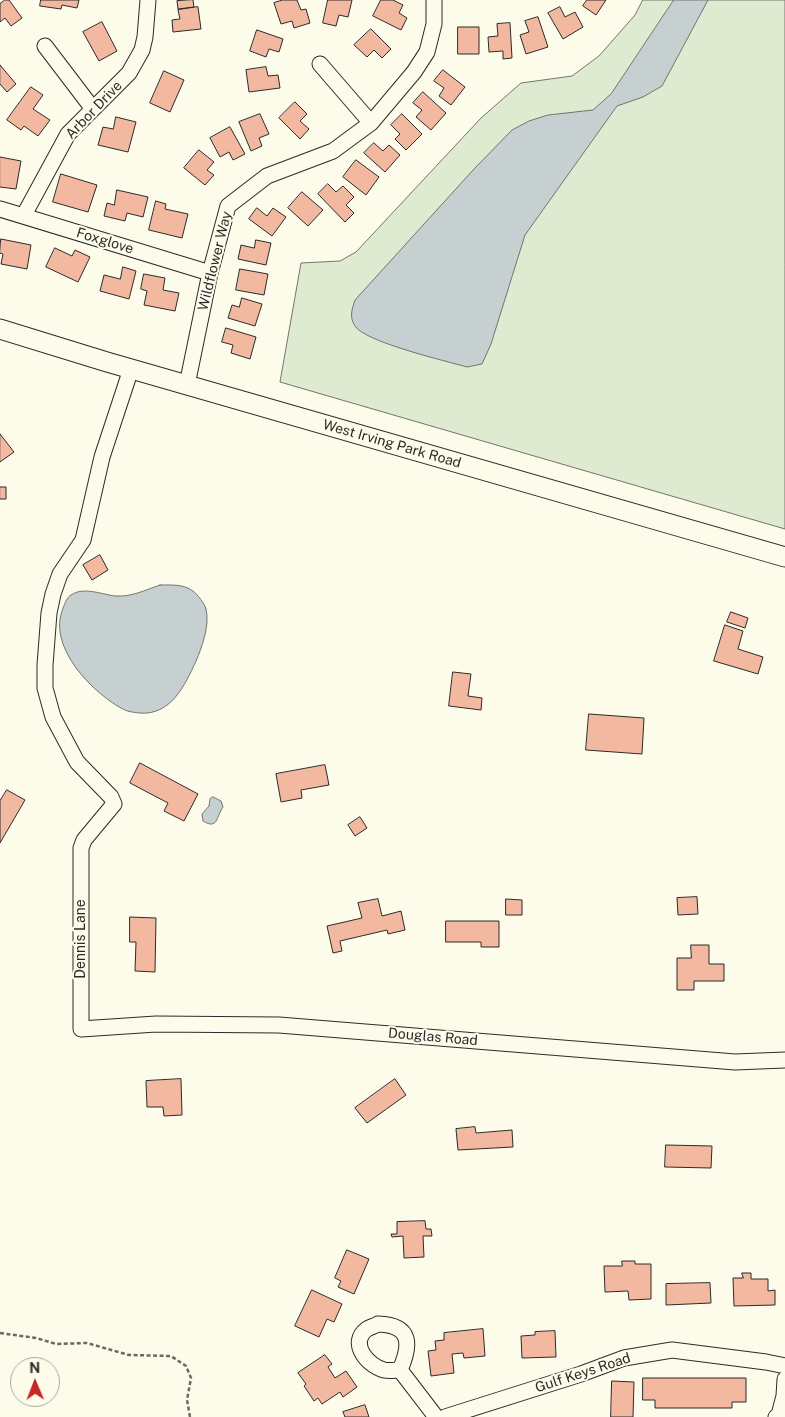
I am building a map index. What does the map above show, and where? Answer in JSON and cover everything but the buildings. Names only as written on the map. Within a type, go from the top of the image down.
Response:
[{"type":"main road","name":"West Irving Park Road","points":[[0,329],[131,369],[785,557]]},
{"type":"street","name":"Arbor Drive","points":[[24,216],[68,134],[130,73],[138,58],[145,37],[148,0]]},
{"type":"street","name":"Wildflower Way","points":[[187,385],[210,273],[228,206],[267,176],[333,152],[371,123],[414,72],[427,52],[434,24],[434,0]]},
{"type":"street","points":[[45,46],[92,109]]},
{"type":"street","points":[[320,64],[371,123]]},
{"type":"street","name":"Foxglove","points":[[0,208],[210,273]]},
{"type":"street","name":"Dennis Lane","points":[[81,1029],[81,848],[90,832],[114,804],[112,797],[77,762],[53,717],[46,688],[45,665],[49,613],[53,594],[60,574],[83,540],[102,457],[131,369]]},
{"type":"street","name":"Douglas Road","points":[[81,1029],[156,1024],[279,1025],[735,1062],[785,1060]]},
{"type":"street","name":"Gulf Keys Road","points":[[444,1417],[581,1374],[624,1358],[672,1350],[785,1366]]},
{"type":"street","points":[[400,1370],[436,1417]]},
{"type":"street","points":[[778,1416],[784,1396],[785,1379]]},
{"type":"path","points":[[0,1333],[36,1338],[56,1344],[87,1343],[130,1355],[171,1356],[186,1366],[191,1378],[187,1400],[190,1417]]},
{"type":"green space","points":[[643,0],[785,0],[785,529],[280,382],[301,263],[340,261],[356,252],[481,118],[521,83],[572,76],[599,56],[635,15]]},
{"type":"shaded area","points":[[674,0],[708,0],[662,86],[643,97],[617,106],[525,235],[491,344],[482,364],[467,367],[407,350],[374,338],[355,326],[352,310],[355,300],[512,130],[529,121],[548,115],[593,110],[611,94]]},
{"type":"shaded area","points":[[160,585],[181,586],[197,594],[206,609],[205,636],[187,680],[182,689],[168,704],[160,710],[150,713],[128,711],[110,701],[86,680],[67,654],[62,640],[60,625],[62,611],[65,602],[76,592],[88,591],[122,596],[138,593]]},
{"type":"shaded area","points":[[213,797],[221,801],[223,807],[216,821],[211,824],[203,821],[202,814],[209,806],[210,799]]}]
